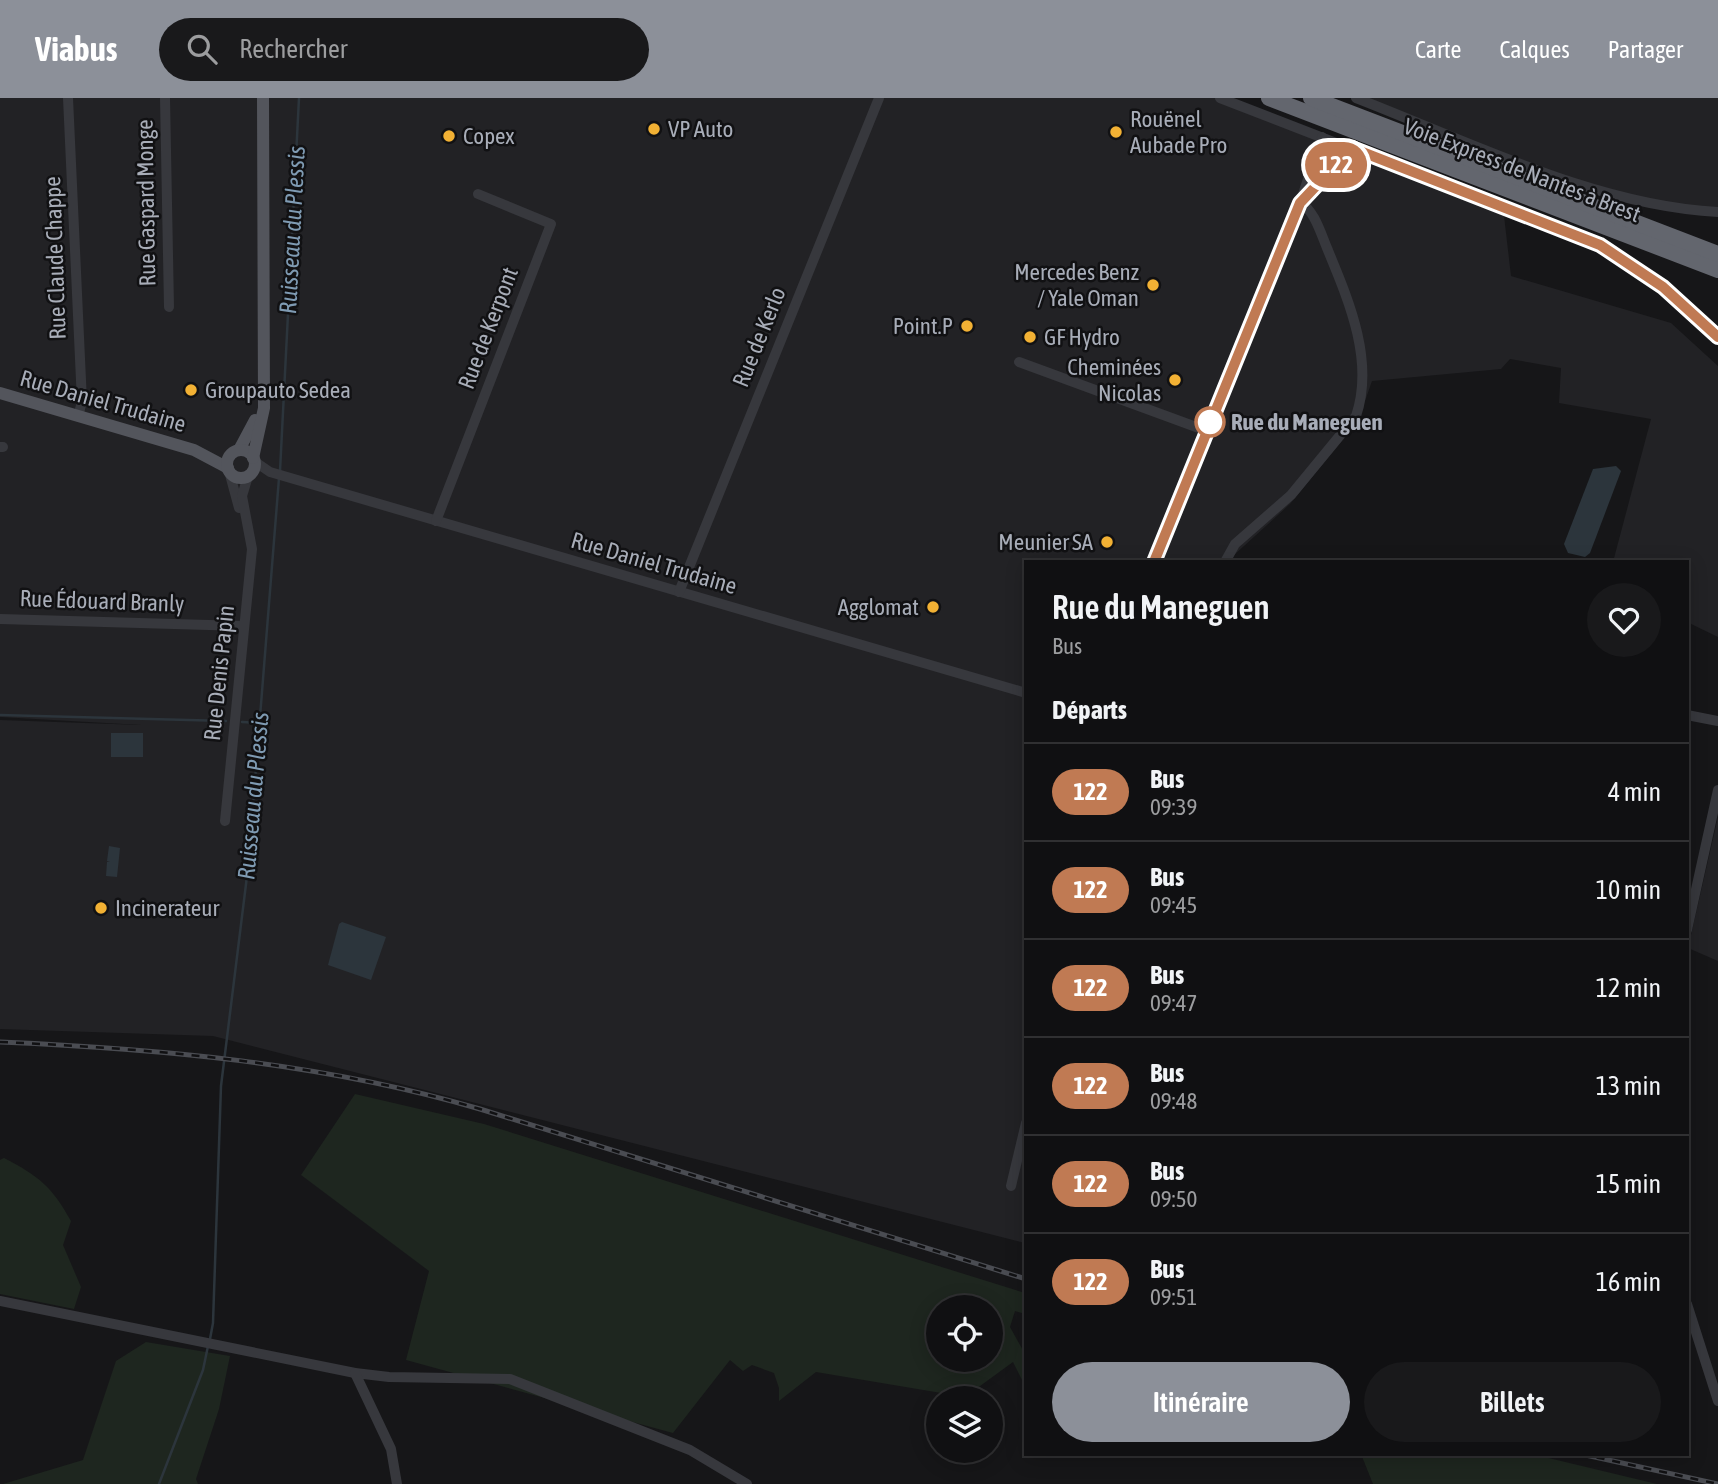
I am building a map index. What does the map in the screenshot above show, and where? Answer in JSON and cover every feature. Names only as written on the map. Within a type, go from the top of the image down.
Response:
[{"type":"highway","name":"Voie Express de Nantes à Brest","points":[[1269,98],[1718,270]]},
{"type":"highway","name":"Voie Express de Nantes à Brest","points":[[1311,98],[1718,254]]},
{"type":"main road","name":"Rue Denis Papin","points":[[251,467],[264,408],[263,98]]},
{"type":"main road","name":"Rue Denis Papin","points":[[236,451],[254,423],[262,385]]},
{"type":"main road","name":"Rue Daniel Trudaine","points":[[0,393],[194,450],[229,470]]},
{"type":"main road","name":"Rue Daniel Trudaine","points":[[194,450],[236,451]]},
{"type":"main road","points":[[236,451],[247,452],[251,467],[240,477],[229,470],[227,461],[236,451]]},
{"type":"street","name":"Rue Claude Chappe","points":[[68,98],[82,402],[78,416]]},
{"type":"street","name":"Rue Gaspard Monge","points":[[165,98],[169,307]]},
{"type":"street","name":"Rue de Kerlo","points":[[679,592],[879,98]]},
{"type":"street","points":[[1220,98],[1600,245],[1663,287],[1718,337]]},
{"type":"street","points":[[1356,98],[1584,187],[1680,210],[1718,212]]},
{"type":"street","points":[[1155,560],[1300,203],[1322,137]]},
{"type":"street","points":[[1300,203],[1352,148]]},
{"type":"street","name":"Rue de Kerpont","points":[[436,521],[551,224],[478,194]]},
{"type":"street","points":[[1226,560],[1235,544],[1291,495],[1356,416],[1361,401],[1363,385],[1359,341],[1351,306],[1319,229],[1306,206],[1300,203]]},
{"type":"street","points":[[1019,362],[1207,431]]},
{"type":"street","name":"Rue Daniel Trudaine","points":[[251,467],[1024,692]]},
{"type":"street","name":"Rue Denis Papin","points":[[225,821],[252,549],[242,496],[251,467]]},
{"type":"street","name":"Rue Denis Papin","points":[[229,470],[239,507],[250,528]]},
{"type":"street","name":"Rue Édouard Branly","points":[[0,619],[244,626]]},
{"type":"street","points":[[1689,716],[1718,721]]},
{"type":"street","points":[[1689,921],[1718,790]]},
{"type":"street","points":[[1011,1186],[1024,1131]]},
{"type":"street","points":[[0,1300],[355,1373],[389,1377],[510,1379],[690,1450],[747,1484]]},
{"type":"street","points":[[1689,1310],[1718,1401]]},
{"type":"street","points":[[355,1373],[391,1449],[397,1484]]},
{"type":"shaded area","points":[[0,98],[1220,98],[1503,207],[1511,276],[1671,323],[1718,366],[1718,637],[1689,623],[1689,560],[1614,560],[1651,419],[1559,403],[1561,368],[1510,359],[1501,369],[1372,381],[1358,421],[1290,504],[1233,556],[1232,560],[1024,560],[1024,1243],[213,1036],[0,1029],[0,720],[141,725],[0,717]]},
{"type":"shaded area","points":[[1356,98],[1718,98],[1718,212],[1633,201]]},
{"type":"shaded area","points":[[1616,466],[1621,471],[1590,553],[1585,557],[1568,553],[1564,544],[1593,469]]},
{"type":"shaded area","points":[[111,733],[143,733],[143,757],[111,757]]},
{"type":"shaded area","points":[[1718,817],[1718,961],[1689,948]]},
{"type":"shaded area","points":[[109,846],[120,848],[117,877],[106,876],[107,862],[110,862],[107,861]]},
{"type":"shaded area","points":[[342,922],[386,937],[371,980],[328,965],[339,924]]},
{"type":"shaded area","points":[[355,1094],[484,1124],[1024,1293],[1024,1314],[1015,1311],[1010,1327],[1024,1352],[1024,1384],[1013,1362],[1003,1369],[1003,1295],[926,1295],[926,1372],[999,1372],[980,1386],[926,1386],[926,1390],[816,1372],[779,1401],[779,1388],[774,1373],[752,1365],[743,1371],[730,1360],[673,1433],[406,1360],[429,1271],[301,1175]]},
{"type":"shaded area","points":[[4,1158],[43,1184],[57,1199],[71,1221],[63,1245],[81,1287],[74,1309],[0,1294],[0,1160]]},
{"type":"shaded area","points":[[146,1342],[230,1356],[219,1409],[196,1479],[198,1484],[3,1484],[83,1460],[116,1361]]},
{"type":"shaded area","points":[[1362,1456],[1540,1456],[1657,1484],[1373,1484]]},
{"type":"waterway","name":"Ruisseau du Plessis","points":[[280,471],[299,98]]},
{"type":"waterway","name":"Ruisseau du Plessis","points":[[210,1339],[213,1323],[221,1086],[248,868],[279,478]]},
{"type":"waterway","points":[[0,715],[226,721]]},
{"type":"waterway","points":[[242,722],[259,723]]},
{"type":"waterway","name":"Ruisseau du Plessis","points":[[159,1484],[203,1370],[208,1346]]},
{"type":"railway","points":[[0,1042],[121,1049],[242,1061],[302,1069],[421,1093],[1024,1278]]},
{"type":"railway","points":[[1590,1456],[1718,1484]]},
{"type":"bus line","name":"122","points":[[1155,560],[1300,203],[1315,184],[1352,148],[1600,245],[1663,287],[1718,337]]},
{"type":"place","name":"VP Auto","points":[[654,129]]},
{"type":"place","name":"Rouënel Aubade Pro","points":[[1116,132]]},
{"type":"place","name":"Copex","points":[[449,136]]},
{"type":"place","name":"Mercedes Benz / Yale Oman","points":[[1153,285]]},
{"type":"place","name":"Point.P","points":[[967,326]]},
{"type":"place","name":"GF Hydro","points":[[1030,337]]},
{"type":"place","name":"Cheminées Nicolas","points":[[1175,380]]},
{"type":"place","name":"Groupauto Sedea","points":[[191,390]]},
{"type":"place","name":"Rue du Maneguen","points":[[1210,422]]},
{"type":"place","name":"Meunier SA","points":[[1107,542]]},
{"type":"place","name":"Agglomat","points":[[933,607]]},
{"type":"place","name":"Incinerateur","points":[[101,908]]}]
